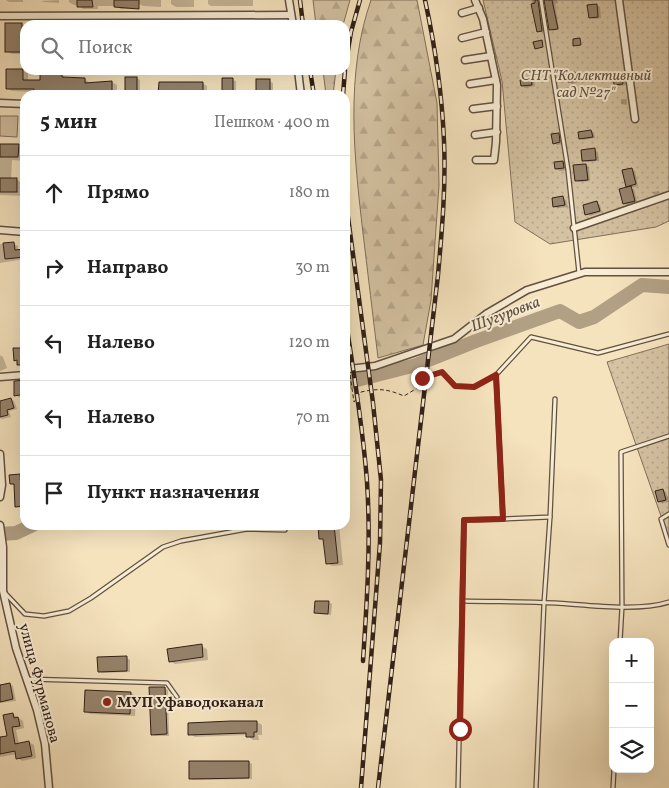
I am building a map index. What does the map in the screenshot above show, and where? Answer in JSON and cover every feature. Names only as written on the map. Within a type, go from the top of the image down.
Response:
[{"type":"street","points":[[289,0],[292,20]]},
{"type":"street","points":[[476,0],[486,32],[496,80],[497,106],[494,160],[476,160]]},
{"type":"street","points":[[619,0],[634,119]]},
{"type":"street","points":[[462,13],[479,8]]},
{"type":"street","points":[[0,16],[292,15]]},
{"type":"street","points":[[462,38],[486,32]]},
{"type":"street","points":[[465,60],[491,56]]},
{"type":"street","points":[[299,75],[300,90]]},
{"type":"street","points":[[470,84],[496,80]]},
{"type":"street","points":[[0,103],[20,104]]},
{"type":"street","points":[[473,109],[497,106]]},
{"type":"street","points":[[475,135],[496,132]]},
{"type":"street","points":[[574,228],[669,195]]},
{"type":"street","points":[[0,230],[20,232]]},
{"type":"street","points":[[350,368],[375,366],[454,339],[486,314],[528,290],[585,272],[669,272]]},
{"type":"street","points":[[0,377],[20,375]]},
{"type":"street","points":[[0,454],[2,485],[0,497]]},
{"type":"street","name":"улица Фурманова","points":[[0,525],[3,547],[2,592],[16,648],[37,710],[45,744],[49,788]]},
{"type":"lane","points":[[541,0],[568,170],[579,274]]},
{"type":"lane","points":[[503,519],[496,375],[531,337],[598,353],[669,334]]},
{"type":"lane","points":[[536,788],[555,399]]},
{"type":"lane","points":[[620,638],[622,607],[621,452],[669,436]]},
{"type":"lane","points":[[669,514],[661,519],[669,545]]},
{"type":"lane","points":[[458,788],[464,520],[550,517]]},
{"type":"lane","points":[[2,592],[25,614],[44,616],[69,611],[91,598],[163,547],[181,541],[237,530]]},
{"type":"lane","points":[[462,601],[622,607],[660,605],[669,602]]},
{"type":"lane","points":[[27,679],[167,683],[177,697]]},
{"type":"lane","points":[[613,788],[614,773]]},
{"type":"path","points":[[350,379],[354,402],[361,392],[377,389],[389,390],[404,396],[419,387],[422,378],[442,372],[455,386],[474,387],[496,375]]},
{"type":"green space","points":[[313,0],[350,0],[344,20],[315,20]]},
{"type":"green space","points":[[371,0],[417,0],[437,103],[439,185],[431,300],[423,345],[378,358],[357,175],[354,116],[358,57],[363,28]]},
{"type":"green space","name":"СНТ \"Коллективный сад №27\"","points":[[483,0],[669,0],[669,221],[656,227],[550,244],[515,222],[502,81]]},
{"type":"green space","points":[[324,75],[335,75],[334,90],[325,90]]},
{"type":"green space","points":[[0,116],[18,116],[17,137],[0,136]]},
{"type":"green space","points":[[669,344],[669,539],[607,362]]},
{"type":"building","points":[[77,0],[92,0],[93,7],[77,7]]},
{"type":"building","points":[[114,0],[139,0],[139,9],[114,7]]},
{"type":"building","points":[[535,0],[538,0],[542,31],[537,32],[531,4],[535,3]]},
{"type":"building","points":[[544,0],[552,0],[558,29],[549,30]]},
{"type":"building","points":[[597,4],[598,17],[589,18],[587,5]]},
{"type":"building","points":[[5,23],[20,23],[20,52],[5,52]]},
{"type":"building","points":[[580,38],[581,45],[573,46],[573,39]]},
{"type":"building","points":[[542,40],[543,47],[535,49],[533,42]]},
{"type":"building","points":[[6,69],[20,69],[20,75],[23,75],[23,80],[40,80],[40,75],[62,75],[62,77],[85,78],[85,83],[112,81],[112,90],[6,89]]},
{"type":"building","points":[[575,72],[576,81],[568,82],[566,74]]},
{"type":"building","points":[[622,75],[623,84],[614,85],[613,76]]},
{"type":"building","points":[[125,77],[137,77],[137,90],[125,90]]},
{"type":"building","points":[[222,78],[233,78],[233,90],[222,90]]},
{"type":"building","points":[[531,78],[532,85],[521,86],[520,80]]},
{"type":"building","points":[[256,79],[270,79],[270,90],[256,90]]},
{"type":"building","points":[[159,82],[203,82],[203,90],[158,90]]},
{"type":"building","points":[[591,130],[593,137],[579,139],[578,132]]},
{"type":"building","points":[[559,133],[560,142],[553,144],[551,134]]},
{"type":"building","points":[[0,144],[19,144],[18,157],[0,157]]},
{"type":"building","points":[[595,148],[596,160],[582,161],[581,150]]},
{"type":"building","points":[[563,161],[564,168],[555,169],[554,162]]},
{"type":"building","points":[[586,164],[588,180],[575,181],[573,165]]},
{"type":"building","points":[[632,168],[636,184],[626,187],[622,170]]},
{"type":"building","points":[[0,178],[17,178],[17,192],[0,192]]},
{"type":"building","points":[[631,186],[635,201],[623,204],[619,189]]},
{"type":"building","points":[[563,196],[565,205],[553,207],[552,198]]},
{"type":"building","points":[[597,201],[600,211],[585,215],[583,205]]},
{"type":"building","points":[[14,242],[15,250],[20,250],[20,258],[5,259],[3,243]]},
{"type":"building","points":[[13,348],[20,348],[20,365],[17,365],[17,360],[14,361]]},
{"type":"building","points":[[20,380],[20,395],[14,396],[14,381]]},
{"type":"building","points":[[11,398],[14,408],[7,410],[8,415],[0,417],[0,401]]},
{"type":"building","points":[[20,474],[20,506],[15,507],[14,484],[10,484],[9,475]]},
{"type":"building","points":[[663,489],[666,500],[658,502],[655,491]]},
{"type":"building","points":[[318,530],[335,530],[338,563],[326,564],[323,539],[319,539]]},
{"type":"building","points":[[315,601],[329,601],[328,614],[314,613]]},
{"type":"building","points":[[202,644],[203,657],[169,662],[167,649]]},
{"type":"building","points":[[127,656],[127,671],[98,672],[97,657]]},
{"type":"building","points":[[10,683],[13,699],[0,702],[0,685]]},
{"type":"building","points":[[149,687],[165,687],[167,734],[151,735]]},
{"type":"building","name":"МУП Уфаводоканал","points":[[85,690],[131,692],[130,714],[84,712]]},
{"type":"building","points":[[13,713],[14,718],[18,717],[20,726],[12,727],[15,744],[29,741],[32,756],[16,759],[15,751],[0,754],[0,737],[7,736],[3,715]]},
{"type":"building","points":[[257,721],[257,732],[254,732],[254,737],[246,737],[246,733],[188,735],[188,723]]},
{"type":"building","points":[[189,761],[249,761],[249,778],[189,779]]},
{"type":"waterway","name":"Шугуровка","points":[[350,382],[416,365],[560,311],[579,322],[594,317],[642,285],[669,287]]},
{"type":"waterway","name":"Шугуровка","points":[[0,534],[16,533],[22,530]]},
{"type":"railway","points":[[300,0],[302,20]]},
{"type":"railway","points":[[350,38],[360,0]]},
{"type":"railway","points":[[378,788],[438,275],[443,208],[442,105],[435,52],[425,0]]},
{"type":"railway","points":[[311,75],[313,90]]},
{"type":"railway","points":[[343,90],[345,75]]},
{"type":"railway","points":[[350,232],[373,403],[381,480],[380,543],[361,788]]},
{"type":"railway","points":[[350,350],[365,461],[368,504],[369,549],[363,661]]},
{"type":"place","name":"МУП Уфаводоканал","points":[[107,702]]},
{"type":"route","points":[[422,378],[442,372],[455,386],[474,387],[496,375],[503,519],[464,520],[460,729]]}]
